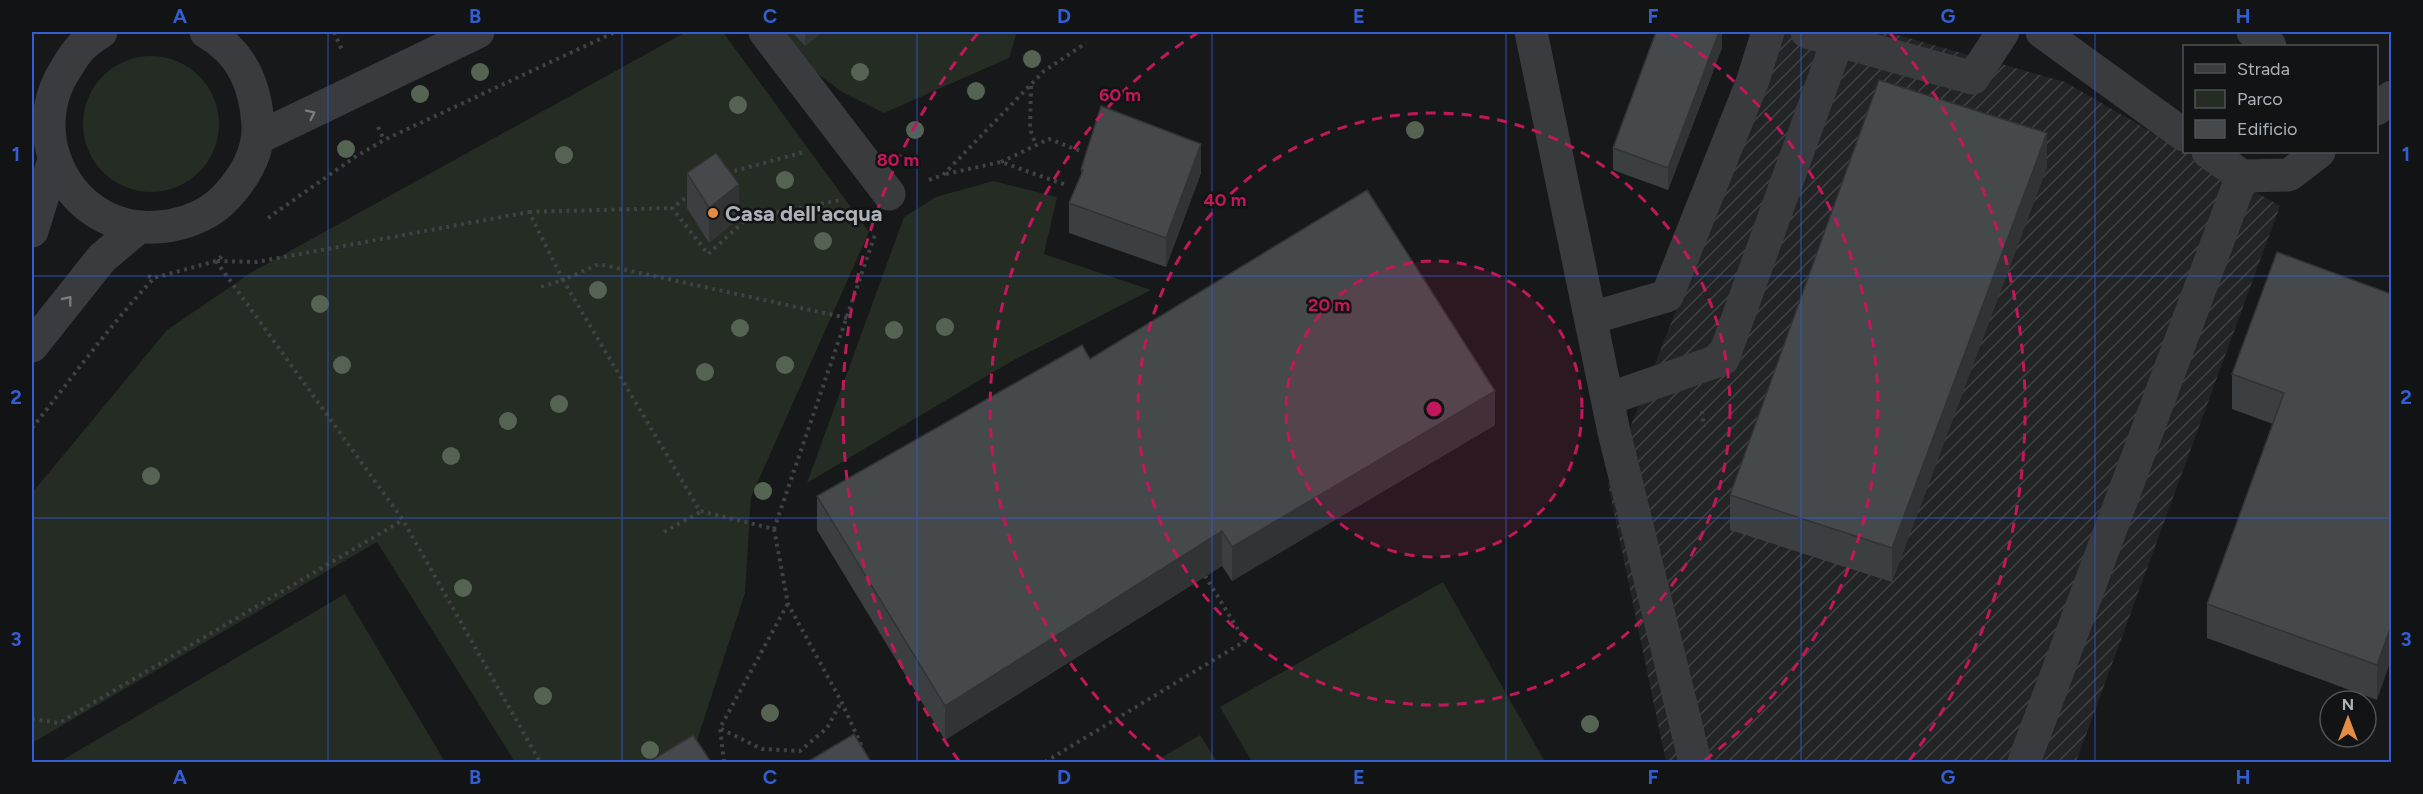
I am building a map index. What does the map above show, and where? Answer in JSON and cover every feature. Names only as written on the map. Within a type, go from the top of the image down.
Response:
[{"type":"street","points":[[101,32],[82,43],[65,44],[49,109],[48,136],[54,160],[73,192],[102,216],[139,227],[180,225],[217,207],[244,177],[258,138],[256,97],[239,60],[208,32]]},
{"type":"street","points":[[208,32],[246,32]]},
{"type":"street","points":[[258,138],[478,32]]},
{"type":"street","points":[[765,32],[890,194]]},
{"type":"street","points":[[1531,32],[1608,399],[1695,762]]},
{"type":"street","points":[[1591,318],[1667,296],[1753,80],[1768,32]]},
{"type":"street","points":[[1807,32],[1973,78],[2003,32]]},
{"type":"street","points":[[2042,32],[2183,134]]},
{"type":"street","points":[[2253,32],[2269,45]]},
{"type":"street","points":[[1608,399],[1723,359],[1838,40]]},
{"type":"street","points":[[2378,107],[2391,97]]},
{"type":"street","points":[[2209,153],[2242,176],[2289,175],[2318,153]]},
{"type":"street","points":[[32,231],[54,160]]},
{"type":"street","points":[[2024,762],[2242,176]]},
{"type":"street","points":[[32,346],[102,258],[139,227]]},
{"type":"path","points":[[261,223],[355,157],[384,140],[615,32]]},
{"type":"path","points":[[943,175],[1044,71],[1086,43]]},
{"type":"path","points":[[1031,85],[1030,129],[1036,145]]},
{"type":"path","points":[[672,207],[708,254],[748,218],[832,201],[890,194],[943,175],[1001,162],[1048,139],[1083,152]]},
{"type":"path","points":[[715,176],[848,140]]},
{"type":"path","points":[[1001,162],[1066,184]]},
{"type":"path","points":[[32,428],[100,344],[120,314],[154,278],[216,261],[256,262],[529,212],[672,207],[698,189]]},
{"type":"path","points":[[867,755],[841,701],[788,604],[774,529],[890,194]]},
{"type":"path","points":[[735,201],[748,218]]},
{"type":"path","points":[[529,212],[563,280],[700,512]]},
{"type":"path","points":[[216,261],[225,253]]},
{"type":"path","points":[[216,261],[302,376],[403,520],[540,762]]},
{"type":"path","points":[[540,287],[563,280],[599,264],[847,318]]},
{"type":"path","points":[[664,532],[700,512],[774,529]]},
{"type":"path","points":[[32,718],[58,723],[403,520]]},
{"type":"path","points":[[1045,762],[1245,641],[1202,571]]},
{"type":"path","points":[[724,762],[720,728],[788,604]]},
{"type":"path","points":[[720,728],[762,749],[800,751],[827,728],[841,701]]},
{"type":"shaded area","points":[[1785,32],[1887,32],[2065,82],[2183,150],[2183,153],[2188,153],[2280,206],[2076,762],[1666,762],[1608,484]]},
{"type":"green space","points":[[686,32],[723,32],[869,232],[751,497],[745,593],[692,756],[682,762],[515,762],[377,542],[32,743],[32,493],[167,330],[252,272]]},
{"type":"green space","points":[[783,32],[1017,32],[1009,58],[884,113],[842,92],[807,66]]},
{"type":"green space","points":[[151,56],[177,61],[189,67],[199,76],[208,86],[214,98],[219,124],[214,150],[208,162],[199,172],[189,181],[177,187],[151,192],[125,187],[113,181],[103,172],[94,162],[88,150],[83,124],[88,98],[94,86],[103,76],[113,67],[125,61]]},
{"type":"green space","points":[[993,181],[1057,197],[1044,254],[1151,290],[1012,361],[807,483],[904,217],[936,197]]},
{"type":"green space","points":[[1443,582],[1545,762],[1252,762],[1220,707]]},
{"type":"green space","points":[[345,594],[445,762],[59,762]]},
{"type":"green space","points":[[1200,735],[1217,762],[1154,762]]},
{"type":"building","points":[[1656,32],[1719,32],[1668,168],[1613,148]]},
{"type":"building","points":[[1879,80],[2047,133],[1892,548],[1730,495]]},
{"type":"building","points":[[1101,106],[1201,144],[1166,238],[1069,203],[1083,170],[1081,169]]},
{"type":"building","points":[[716,153],[739,184],[709,208],[687,173]]},
{"type":"building","points":[[1367,190],[1495,391],[1232,547],[1222,531],[945,706],[817,496],[1082,345],[1090,359]]},
{"type":"building","points":[[2277,252],[2391,294],[2391,626],[2377,665],[2207,604],[2284,393],[2232,374]]},
{"type":"building","points":[[854,734],[871,762],[807,762]]},
{"type":"building","points":[[693,735],[711,762],[649,762]]},
{"type":"place","name":"Casa dell'acqua","points":[[713,213]]}]
